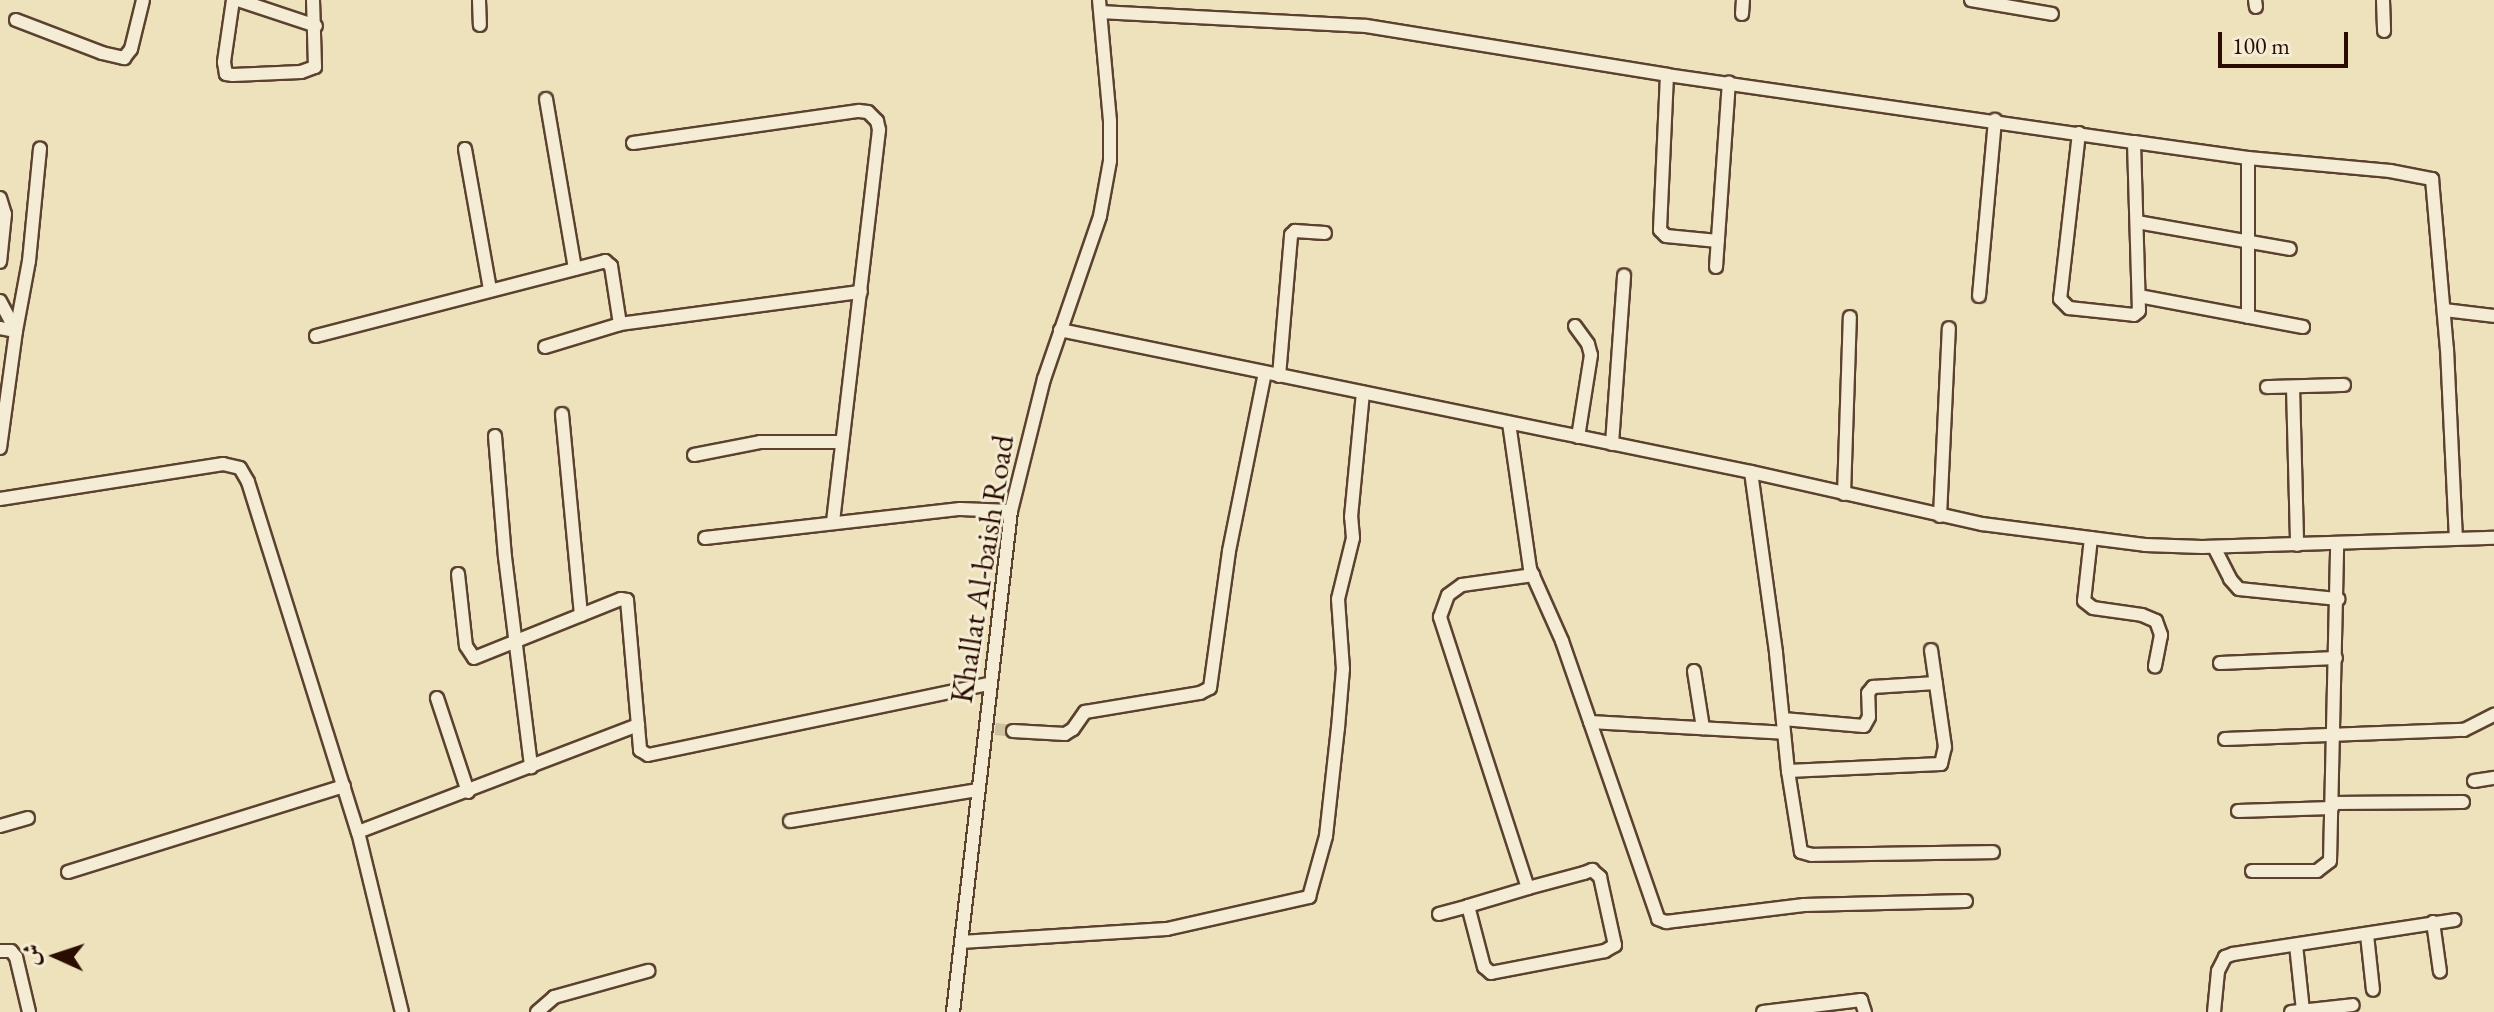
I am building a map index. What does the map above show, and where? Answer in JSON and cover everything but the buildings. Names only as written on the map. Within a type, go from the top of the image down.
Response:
[{"type":"street","points":[[16,20],[88,48],[124,58],[131,49],[143,0]]},
{"type":"street","points":[[313,0],[316,26],[316,64],[313,69],[229,75],[224,62],[236,0],[316,26]]},
{"type":"street","points":[[479,0],[480,25]]},
{"type":"street","points":[[1742,14],[1743,0]]},
{"type":"street","points":[[1971,0],[2052,14]]},
{"type":"street","points":[[2383,0],[2384,31]]},
{"type":"street","points":[[1100,6],[1366,26],[1667,75],[2248,158],[2354,167],[2432,179],[2444,310],[2456,537]]},
{"type":"street","name":"Khallat Al-baish Road","points":[[953,1012],[978,790],[989,729],[989,684],[1011,511],[1031,424],[1100,216],[1110,161],[1100,6]]},
{"type":"street","points":[[1667,75],[1660,230],[1666,236],[1718,241]]},
{"type":"street","points":[[1716,267],[1729,82]]},
{"type":"street","points":[[546,99],[575,269]]},
{"type":"street","points":[[633,143],[868,112],[877,121],[879,130],[833,522]]},
{"type":"street","points":[[1979,296],[1995,120]]},
{"type":"street","points":[[2079,133],[2061,303],[2069,308],[2134,315],[2139,311],[2134,142]]},
{"type":"street","points":[[0,448],[29,261],[40,149]]},
{"type":"street","points":[[465,149],[490,290]]},
{"type":"street","points":[[2248,158],[2248,317]]},
{"type":"street","points":[[0,198],[5,214],[0,262]]},
{"type":"street","points":[[2137,222],[2290,249]]},
{"type":"street","points":[[1279,376],[1291,235],[1295,231],[1325,233]]},
{"type":"street","points":[[316,336],[609,262],[620,324]]},
{"type":"street","points":[[1612,444],[1624,275]]},
{"type":"street","points":[[545,347],[620,324],[861,292]]},
{"type":"street","points":[[2139,296],[2303,327]]},
{"type":"street","points":[[0,301],[16,331]]},
{"type":"street","points":[[2444,310],[2494,316]]},
{"type":"street","points":[[1844,494],[1850,317]]},
{"type":"street","points":[[1575,326],[1588,344],[1591,355],[1578,437]]},
{"type":"street","points":[[0,328],[16,331]]},
{"type":"street","points":[[1940,516],[1949,328]]},
{"type":"street","points":[[1060,330],[1751,472],[1940,516],[2091,538],[2145,545],[2214,547],[2494,538]]},
{"type":"street","points":[[1013,731],[1065,734],[1073,729],[1085,712],[1200,693],[1210,688],[1229,551],[1265,373]]},
{"type":"street","points":[[2267,387],[2344,385]]},
{"type":"street","points":[[2293,387],[2297,545]]},
{"type":"street","points":[[961,942],[1167,929],[1309,897],[1326,836],[1338,728],[1343,669],[1338,599],[1353,538],[1351,517],[1363,393]]},
{"type":"street","points":[[562,414],[581,615]]},
{"type":"street","points":[[1509,423],[1527,558],[1590,722],[1655,912],[1662,922],[1804,905],[1966,901]]},
{"type":"street","points":[[495,436],[531,767]]},
{"type":"street","points":[[694,455],[760,442],[842,442]]},
{"type":"street","points":[[0,499],[223,464],[240,468],[358,832],[402,1012]]},
{"type":"street","points":[[1751,472],[1799,846],[1806,854],[1993,852]]},
{"type":"street","points":[[705,538],[960,509],[1011,511]]},
{"type":"street","points":[[2091,538],[2084,601],[2093,608],[2142,615],[2156,621],[2161,635],[2155,666]]},
{"type":"street","points":[[2252,871],[2317,871],[2330,861],[2337,544]]},
{"type":"street","points":[[2214,547],[2230,579],[2239,589],[2338,599]]},
{"type":"street","points":[[458,574],[466,646],[471,657],[478,657],[621,599],[629,602],[640,750],[648,755],[989,684]]},
{"type":"street","points":[[1528,888],[1440,617],[1448,595],[1462,585],[1533,575]]},
{"type":"street","points":[[1788,771],[1941,764],[1945,747],[1931,650]]},
{"type":"street","points":[[2220,663],[2336,658]]},
{"type":"street","points":[[1694,671],[1703,728]]},
{"type":"street","points":[[1590,722],[1703,728],[1864,726],[1869,717],[1868,693],[1873,687],[1936,683]]},
{"type":"street","points":[[437,698],[468,792]]},
{"type":"street","points":[[2225,739],[2464,730],[2494,715]]},
{"type":"street","points":[[358,832],[638,725]]},
{"type":"street","points":[[2474,781],[2494,778]]},
{"type":"street","points":[[68,872],[344,786]]},
{"type":"street","points":[[790,821],[978,790]]},
{"type":"street","points":[[2238,811],[2463,802]]},
{"type":"street","points":[[0,826],[28,818]]},
{"type":"street","points":[[1439,914],[1592,870],[1597,872],[1616,937],[1615,945],[1605,951],[1491,973],[1484,967],[1468,906]]},
{"type":"street","points":[[2214,1012],[2216,978],[2225,957],[2454,920]]},
{"type":"street","points":[[2433,922],[2440,972]]},
{"type":"street","points":[[2367,935],[2373,990]]},
{"type":"street","points":[[2296,945],[2297,1011],[2353,1005]]},
{"type":"street","points":[[0,951],[11,951],[16,957],[29,1012]]},
{"type":"street","points":[[537,1012],[554,997],[566,992],[648,971]]},
{"type":"street","points":[[1763,1012],[1856,1000],[1864,1002],[1865,1012]]},
{"type":"tunnel","points":[[995,729],[1013,731]]}]
